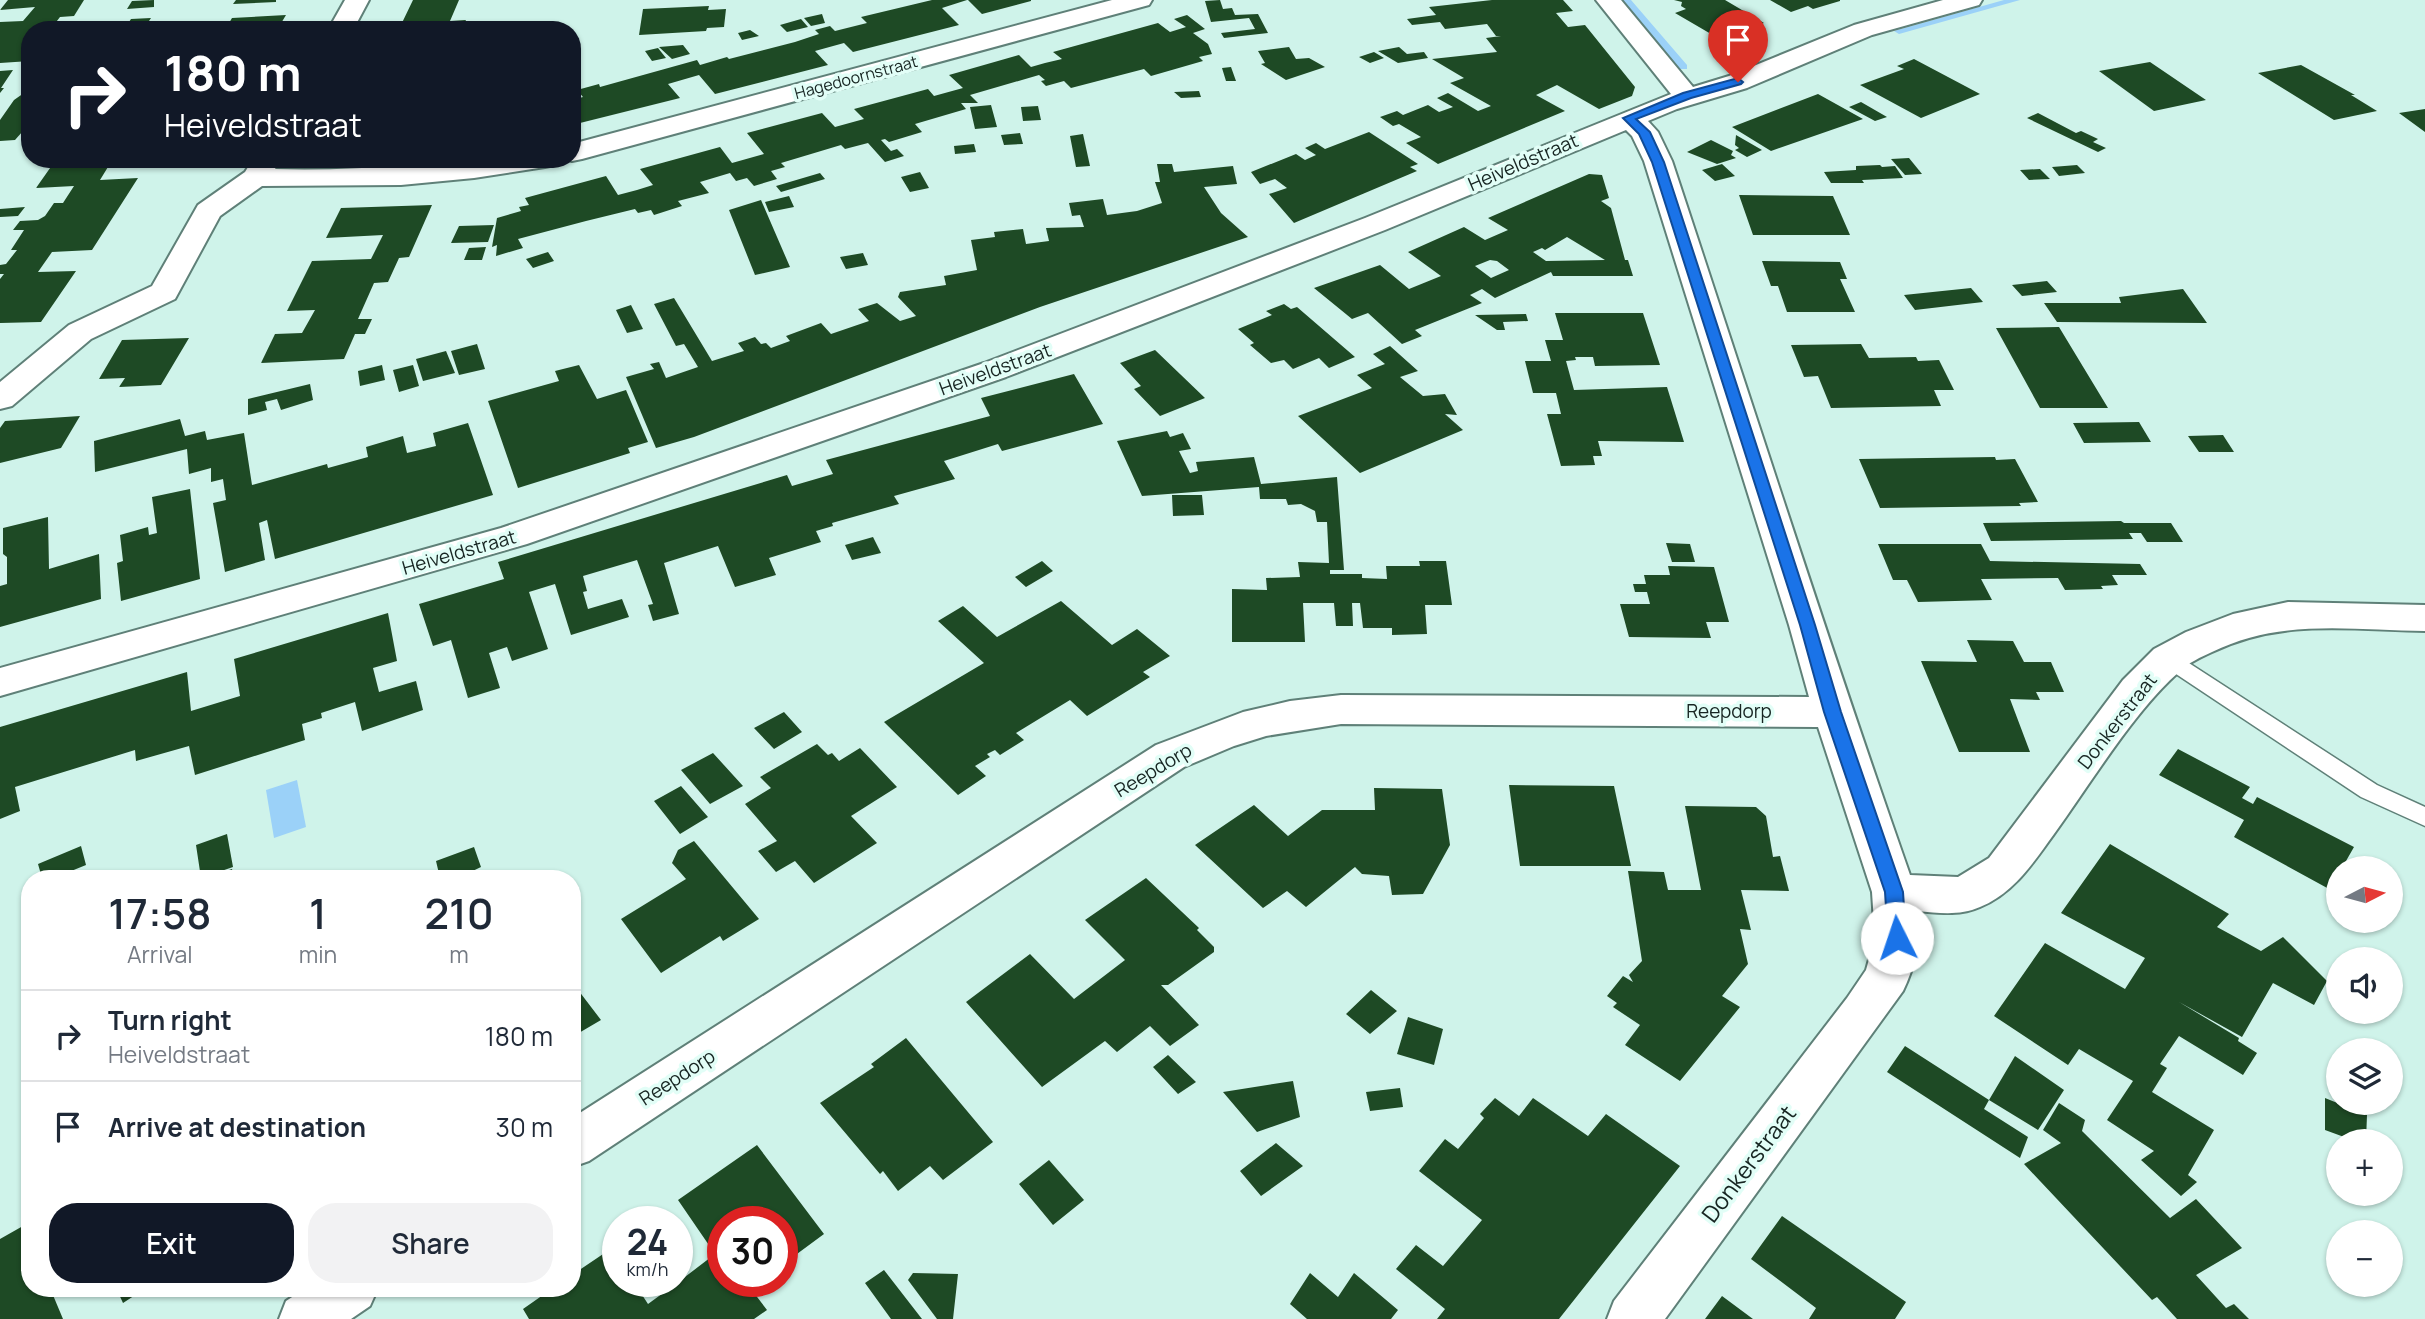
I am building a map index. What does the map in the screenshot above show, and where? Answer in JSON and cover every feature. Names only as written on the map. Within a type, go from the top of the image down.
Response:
[{"type":"street","points":[[345,21],[357,0]]},
{"type":"street","name":"Hagedoornstraat","points":[[581,151],[1140,0]]},
{"type":"street","points":[[1608,0],[1687,96]]},
{"type":"street","name":"Heiveldstraat","points":[[0,682],[514,536],[995,370],[1375,224],[1629,118],[1687,96],[1738,82],[1863,30],[1970,0]]},
{"type":"street","name":"Donkerstraat","points":[[1629,118],[1644,132],[1658,162],[1808,625],[1832,712],[1894,892],[1897,938],[1887,977],[1633,1319]]},
{"type":"street","points":[[0,399],[80,332],[164,292],[208,211],[261,168],[297,179],[492,168]]},
{"type":"street","name":"Donkerstraat","points":[[1894,892],[1950,896],[1967,894],[2004,870],[2137,690],[2168,660],[2199,642],[2246,622],[2288,615],[2425,618]]},
{"type":"street","name":"Reepdorp","points":[[581,1139],[1170,756],[1215,735],[1261,720],[1330,710],[1832,712]]},
{"type":"street","points":[[304,1319],[338,1297]]},
{"type":"lane","points":[[2168,660],[2369,791],[2425,817]]},
{"type":"water","points":[[297,780],[306,827],[274,838],[266,790]]},
{"type":"building","points":[[8,0],[84,0],[74,16],[60,17],[57,21],[23,21],[35,7],[0,10]]},
{"type":"building","points":[[154,0],[154,7],[127,9],[132,1]]},
{"type":"building","points":[[236,0],[276,0],[276,2],[233,4]]},
{"type":"building","points":[[413,0],[459,0],[450,21],[403,21]]},
{"type":"building","points":[[932,0],[967,0],[942,8],[959,25],[853,52],[844,43],[815,51],[828,65],[715,94],[699,75],[668,84],[680,98],[581,123],[581,89],[599,84],[600,87],[697,60],[700,65],[727,57],[729,59],[795,42],[819,34],[815,30],[830,26],[835,31],[867,23],[861,17]]},
{"type":"building","points":[[968,0],[1031,0],[1031,1],[982,14]]},
{"type":"building","points":[[1220,0],[1223,9],[1232,8],[1235,15],[1258,14],[1268,33],[1224,38],[1221,33],[1255,29],[1249,18],[1211,22],[1205,1]]},
{"type":"building","points":[[1492,0],[1563,0],[1573,11],[1556,13],[1568,27],[1585,25],[1635,87],[1632,96],[1599,109],[1557,85],[1536,95],[1565,111],[1438,164],[1406,143],[1421,137],[1399,124],[1393,126],[1380,117],[1397,111],[1403,115],[1428,105],[1439,112],[1453,107],[1437,98],[1448,93],[1478,111],[1491,106],[1450,83],[1464,78],[1432,59],[1497,52],[1486,38],[1501,36],[1496,36],[1487,24],[1445,29],[1440,22],[1412,25],[1407,19],[1436,15],[1429,7]]},
{"type":"building","points":[[1674,0],[1725,0],[1764,23],[1740,30],[1734,27],[1711,34],[1675,13],[1686,9],[1681,6],[1682,2]]},
{"type":"building","points":[[1770,0],[1840,1],[1813,9],[1808,6],[1791,12]]},
{"type":"building","points":[[709,6],[708,10],[726,9],[724,27],[707,28],[706,31],[639,35],[643,9]]},
{"type":"building","points":[[822,14],[825,23],[811,26],[804,18]]},
{"type":"building","points":[[286,15],[282,21],[230,21],[232,18]]},
{"type":"building","points":[[1187,15],[1205,29],[1193,33],[1208,44],[1212,54],[1199,57],[1203,61],[1151,76],[1144,69],[1071,88],[1064,81],[1046,86],[1041,81],[1045,80],[1039,75],[970,95],[978,103],[961,103],[966,109],[915,124],[922,132],[889,142],[881,140],[891,151],[897,149],[904,156],[885,162],[868,143],[845,149],[841,145],[781,163],[785,167],[771,171],[777,179],[754,186],[747,178],[736,181],[730,173],[700,182],[709,193],[678,201],[682,206],[654,215],[651,210],[638,213],[635,209],[586,221],[518,239],[523,248],[496,256],[497,245],[492,247],[497,218],[521,211],[519,207],[529,205],[525,198],[606,176],[618,195],[637,190],[653,185],[640,169],[720,147],[732,163],[764,154],[747,133],[822,113],[835,127],[864,119],[854,109],[928,89],[934,96],[963,88],[949,75],[1019,55],[1031,67],[1062,59],[1053,52],[1158,23],[1170,32],[1186,27],[1174,19]]},
{"type":"building","points":[[151,18],[149,21],[130,21]]},
{"type":"building","points":[[801,19],[808,27],[787,32],[780,25]]},
{"type":"building","points":[[21,21],[21,62],[0,63],[0,22]]},
{"type":"building","points":[[750,30],[759,36],[742,40],[738,33]]},
{"type":"building","points":[[683,45],[690,54],[672,59],[659,47]]},
{"type":"building","points":[[1289,47],[1296,59],[1309,58],[1325,67],[1286,80],[1261,64],[1265,63],[1258,51]]},
{"type":"building","points":[[1399,47],[1407,54],[1424,52],[1428,58],[1398,63],[1378,51]]},
{"type":"building","points":[[658,48],[666,58],[652,61],[645,51]]},
{"type":"building","points":[[1374,52],[1384,58],[1370,63],[1359,57]]},
{"type":"building","points":[[1914,59],[1980,94],[1921,118],[1860,85],[1904,69],[1897,66]]},
{"type":"building","points":[[2150,62],[2206,100],[2154,111],[2099,71]]},
{"type":"building","points":[[2301,65],[2355,95],[2351,95],[2377,111],[2334,120],[2258,73]]},
{"type":"building","points":[[1231,67],[1236,81],[1226,81],[1222,68]]},
{"type":"building","points":[[13,70],[1,88],[4,88],[0,93],[0,71]]},
{"type":"building","points":[[1199,91],[1201,97],[1181,98],[1174,92]]},
{"type":"building","points":[[1818,94],[1863,119],[1771,151],[1732,127]]},
{"type":"building","points":[[21,95],[21,133],[15,140],[0,141],[0,120],[14,100]]},
{"type":"building","points":[[1861,102],[1887,117],[1875,121],[1849,107]]},
{"type":"building","points":[[991,105],[997,127],[975,129],[970,107]]},
{"type":"building","points":[[1038,106],[1041,120],[1023,121],[1021,107]]},
{"type":"building","points":[[2425,109],[2425,132],[2399,113]]},
{"type":"building","points":[[2038,113],[2076,133],[2081,131],[2098,139],[2093,142],[2106,148],[2098,152],[2027,118]]},
{"type":"building","points":[[1369,132],[1418,164],[1410,167],[1417,171],[1294,223],[1269,194],[1287,188],[1275,179],[1260,184],[1251,172],[1296,154],[1305,160],[1316,155],[1305,148],[1316,143],[1325,149]]},
{"type":"building","points":[[1020,133],[1023,144],[1004,145],[1001,135]]},
{"type":"building","points":[[1083,134],[1090,166],[1076,167],[1070,136]]},
{"type":"building","points":[[1736,135],[1762,150],[1747,157],[1735,150],[1739,148],[1735,145]]},
{"type":"building","points":[[1711,140],[1733,151],[1731,155],[1736,158],[1717,164],[1687,152]]},
{"type":"building","points":[[974,144],[976,152],[955,154],[954,146]]},
{"type":"building","points":[[1909,158],[1922,174],[1905,175],[1891,159]]},
{"type":"building","points":[[1157,164],[1172,164],[1174,172],[1233,166],[1237,184],[1204,187],[1221,213],[1248,237],[1040,307],[694,437],[656,448],[626,377],[654,369],[650,364],[659,362],[666,378],[698,367],[684,344],[676,346],[654,304],[674,298],[712,361],[744,351],[738,343],[755,337],[761,344],[766,343],[771,348],[790,341],[786,336],[821,323],[831,334],[869,321],[858,309],[877,303],[900,321],[916,316],[898,297],[900,292],[946,285],[944,276],[977,270],[971,240],[995,237],[994,232],[1023,229],[1026,244],[1049,241],[1046,228],[1084,227],[1080,215],[1072,216],[1069,203],[1103,199],[1107,215],[1137,211],[1162,203],[1155,182],[1160,182]]},
{"type":"building","points":[[1722,164],[1735,176],[1715,181],[1702,170]]},
{"type":"building","points":[[2077,165],[2085,173],[2059,176],[2052,167]]},
{"type":"building","points":[[1856,166],[1895,166],[1903,178],[1862,180],[1864,183],[1831,183],[1824,172],[1856,170]]},
{"type":"building","points":[[50,168],[107,168],[100,180],[138,178],[92,250],[52,252],[38,272],[76,271],[41,322],[0,323],[0,279],[4,274],[0,274],[0,265],[6,264],[17,250],[11,250],[24,230],[13,230],[20,221],[38,220],[45,216],[54,203],[63,203],[74,186],[36,188]]},
{"type":"building","points":[[2040,169],[2050,179],[2029,180],[2020,170]]},
{"type":"building","points":[[920,172],[929,188],[910,192],[901,177]]},
{"type":"building","points":[[820,173],[825,179],[781,192],[776,186]]},
{"type":"building","points":[[1589,174],[1602,175],[1609,198],[1601,201],[1611,208],[1625,260],[1628,260],[1633,276],[1553,276],[1551,272],[1495,298],[1482,289],[1470,295],[1482,303],[1415,330],[1422,336],[1402,344],[1368,313],[1352,319],[1314,288],[1380,265],[1409,289],[1441,276],[1408,252],[1464,227],[1485,240],[1508,230],[1488,218]],"holes":[[[1567,237],[1605,260],[1546,261],[1533,252],[1542,248],[1545,250]],[[1490,260],[1497,261],[1509,270],[1491,278],[1475,266]]]},
{"type":"building","points":[[1739,195],[1833,196],[1850,235],[1753,235]]},
{"type":"building","points":[[789,196],[794,207],[769,212],[765,202]]},
{"type":"building","points":[[761,200],[790,267],[755,275],[729,210]]},
{"type":"building","points":[[432,205],[409,257],[399,258],[388,282],[374,283],[358,319],[372,319],[365,334],[355,334],[344,359],[261,363],[275,334],[302,333],[315,310],[287,311],[312,261],[371,259],[383,235],[326,238],[341,208]]},
{"type":"building","points":[[25,207],[18,216],[0,217],[0,209]]},
{"type":"building","points":[[494,225],[488,242],[451,243],[459,226]]},
{"type":"building","points":[[486,247],[482,260],[464,260],[469,248]]},
{"type":"building","points":[[548,252],[554,261],[533,268],[526,259]]},
{"type":"building","points":[[863,253],[868,265],[846,269],[840,257]]},
{"type":"building","points":[[1762,261],[1840,262],[1847,279],[1840,279],[1855,312],[1787,312],[1778,286],[1771,286]]},
{"type":"building","points":[[2047,281],[2057,292],[2022,296],[2012,285]]},
{"type":"building","points":[[1971,288],[1983,302],[1915,310],[1904,295]]},
{"type":"building","points":[[2183,289],[2207,323],[2057,322],[2044,303],[2121,303],[2119,297]]},
{"type":"building","points":[[1284,304],[1291,309],[1297,307],[1355,357],[1329,368],[1319,358],[1293,369],[1284,360],[1271,363],[1250,345],[1254,343],[1238,329],[1272,315],[1266,311]]},
{"type":"building","points":[[631,305],[643,329],[627,333],[616,310]]},
{"type":"building","points":[[1555,313],[1643,313],[1660,365],[1595,366],[1593,357],[1575,357],[1576,360],[1566,361],[1574,390],[1667,387],[1684,442],[1598,441],[1602,456],[1593,456],[1595,465],[1561,466],[1547,414],[1561,414],[1556,393],[1533,393],[1525,361],[1551,361],[1545,340],[1563,340]]},
{"type":"building","points":[[1526,314],[1528,321],[1503,322],[1505,330],[1497,330],[1475,315]]},
{"type":"building","points":[[2059,327],[2108,408],[2040,408],[1996,328]]},
{"type":"building","points":[[189,338],[161,385],[119,387],[125,378],[99,379],[122,340]]},
{"type":"building","points":[[477,344],[485,369],[459,375],[451,351]]},
{"type":"building","points":[[1861,344],[1869,358],[1916,357],[1918,361],[1939,360],[1954,390],[1934,390],[1941,406],[1831,408],[1818,376],[1804,377],[1791,345]]},
{"type":"building","points":[[1390,346],[1418,371],[1400,377],[1423,396],[1445,394],[1457,415],[1445,414],[1463,430],[1360,473],[1298,416],[1372,388],[1357,375],[1385,364],[1373,354]]},
{"type":"building","points":[[1155,350],[1205,398],[1160,416],[1134,389],[1141,386],[1120,363]]},
{"type":"building","points":[[446,351],[455,373],[423,381],[416,359]]},
{"type":"building","points":[[382,365],[385,380],[360,386],[358,371]]},
{"type":"building","points":[[413,365],[419,386],[399,392],[393,370]]},
{"type":"building","points":[[579,365],[597,399],[626,390],[648,442],[628,448],[630,453],[518,488],[488,401],[559,381],[555,371]]},
{"type":"building","points":[[1074,374],[1103,424],[1002,451],[998,444],[944,461],[955,479],[894,496],[899,504],[832,523],[833,526],[816,531],[821,542],[769,558],[776,575],[735,587],[718,546],[664,563],[679,614],[653,621],[648,605],[653,604],[637,560],[583,576],[587,591],[583,592],[588,609],[622,599],[629,617],[571,635],[555,584],[529,592],[548,649],[512,661],[507,647],[489,653],[500,688],[468,698],[451,640],[433,646],[419,604],[504,579],[498,562],[787,475],[792,486],[833,474],[826,460],[990,416],[981,398]]},
{"type":"building","points":[[310,384],[313,400],[281,410],[277,399],[265,402],[267,410],[248,415],[248,399]]},
{"type":"building","points":[[80,416],[61,448],[0,463],[0,428],[5,421]]},
{"type":"building","points":[[180,419],[185,436],[205,431],[207,440],[244,433],[252,485],[327,464],[328,468],[368,457],[366,447],[403,436],[407,453],[436,446],[433,433],[468,423],[493,495],[275,559],[267,520],[259,523],[265,560],[225,572],[213,503],[226,500],[223,479],[211,482],[211,468],[189,474],[187,449],[95,472],[94,441]]},
{"type":"building","points":[[2139,422],[2151,442],[2084,443],[2073,423]]},
{"type":"building","points":[[1167,431],[1170,437],[1183,433],[1191,449],[1179,451],[1190,473],[1198,471],[1196,462],[1254,457],[1261,484],[1337,477],[1344,570],[1330,570],[1330,574],[1362,574],[1362,578],[1387,579],[1386,566],[1420,566],[1419,561],[1446,561],[1452,605],[1425,605],[1427,634],[1392,635],[1392,628],[1363,628],[1360,603],[1352,603],[1353,626],[1336,626],[1334,603],[1303,603],[1305,642],[1232,642],[1232,589],[1267,590],[1266,578],[1300,577],[1298,562],[1329,563],[1327,522],[1317,522],[1315,511],[1301,504],[1288,505],[1286,499],[1260,499],[1259,487],[1142,496],[1117,441]]},
{"type":"building","points":[[2223,435],[2234,452],[2199,452],[2188,436]]},
{"type":"building","points":[[1995,457],[1996,460],[2015,459],[2038,502],[2019,503],[2021,506],[1880,508],[1859,459]]},
{"type":"building","points":[[190,489],[200,579],[121,601],[117,563],[123,561],[120,535],[148,527],[149,535],[157,533],[152,497]]},
{"type":"building","points":[[1172,495],[1202,495],[1204,515],[1173,516]]},
{"type":"building","points":[[48,517],[49,569],[99,554],[101,599],[0,627],[0,586],[7,584],[3,528]]},
{"type":"building","points":[[1983,523],[2171,523],[2183,542],[2147,542],[2141,533],[2129,533],[2133,539],[1991,541]]},
{"type":"building","points":[[873,537],[881,553],[852,560],[845,545]]},
{"type":"building","points":[[1666,543],[1690,544],[1695,562],[1672,562]]},
{"type":"building","points":[[1878,544],[1981,544],[1990,561],[2140,564],[2147,575],[2112,575],[2118,585],[2101,586],[2103,589],[2065,590],[2058,578],[1981,579],[1992,600],[1918,602],[1907,580],[1893,580]]},
{"type":"building","points":[[1042,561],[1053,571],[1026,587],[1015,577]]},
{"type":"building","points":[[1668,566],[1714,567],[1729,622],[1706,622],[1711,638],[1629,637],[1620,604],[1650,604],[1647,592],[1635,592],[1633,584],[1646,584],[1644,575],[1670,575]]},
{"type":"building","points":[[1061,601],[1112,645],[1137,629],[1170,656],[1143,672],[1150,677],[1087,716],[1070,700],[1016,733],[1024,740],[1000,755],[995,750],[987,754],[990,757],[975,766],[986,776],[958,795],[884,722],[984,663],[938,621],[963,606],[997,637]]},
{"type":"building","points":[[388,613],[397,661],[373,668],[379,692],[416,681],[423,710],[362,731],[355,702],[321,713],[322,718],[302,724],[305,740],[195,775],[189,746],[136,761],[135,750],[15,787],[20,811],[0,819],[0,727],[187,672],[191,711],[240,696],[234,659]]},
{"type":"building","points":[[1967,640],[2013,641],[2024,662],[2051,662],[2064,692],[2036,692],[2040,700],[2010,699],[2030,752],[1959,752],[1921,661],[1977,662]]},
{"type":"building","points":[[784,712],[802,732],[774,749],[754,728]]},
{"type":"building","points":[[817,744],[839,761],[860,748],[897,787],[851,816],[877,843],[814,883],[795,861],[776,872],[758,851],[777,841],[745,804],[771,788],[760,777]]},
{"type":"building","points":[[2178,749],[2250,787],[2242,798],[2253,804],[2257,797],[2354,847],[2349,856],[2326,856],[2326,887],[2234,837],[2244,820],[2159,775]]},
{"type":"building","points":[[713,753],[743,786],[710,804],[681,770]]},
{"type":"building","points":[[1509,785],[1614,786],[1631,866],[1520,866]]},
{"type":"building","points":[[681,786],[708,817],[680,834],[654,801]]},
{"type":"building","points":[[1374,788],[1442,789],[1450,845],[1423,894],[1392,895],[1389,876],[1362,874],[1355,867],[1306,907],[1287,891],[1263,908],[1195,845],[1254,805],[1288,836],[1322,810],[1375,810]]},
{"type":"building","points":[[1685,806],[1756,807],[1766,816],[1773,857],[1780,856],[1789,891],[1741,890],[1751,930],[1740,929],[1748,964],[1722,996],[1740,1007],[1680,1081],[1625,1045],[1640,1025],[1613,1007],[1617,1003],[1607,996],[1623,976],[1633,982],[1629,975],[1642,961],[1628,871],[1664,872],[1668,890],[1701,890]]},
{"type":"building","points":[[227,834],[233,867],[224,870],[200,870],[196,845]]},
{"type":"building","points":[[694,841],[759,919],[723,941],[720,936],[661,973],[621,919],[686,879],[672,863],[678,850]]},
{"type":"building","points":[[2110,844],[2229,914],[2217,927],[2261,951],[2283,937],[2326,980],[2314,1005],[2273,983],[2242,1037],[2179,1002],[2239,1038],[2238,1041],[2257,1053],[2243,1075],[2179,1036],[2160,1064],[2167,1068],[2152,1092],[2214,1130],[2188,1175],[2197,1182],[2181,1196],[2141,1160],[2154,1151],[2107,1120],[2133,1081],[2079,1049],[2068,1065],[1994,1016],[2045,943],[2125,989],[2145,958],[2061,913]]},
{"type":"building","points":[[81,846],[86,865],[74,870],[40,870],[38,864]]},
{"type":"building","points":[[474,847],[481,867],[475,870],[438,870],[436,861]]},
{"type":"building","points":[[1146,878],[1199,928],[1197,930],[1214,947],[1214,952],[1168,985],[1161,985],[1199,1025],[1170,1046],[1150,1026],[1117,1052],[1105,1041],[1042,1087],[966,1002],[1030,954],[1074,999],[1125,960],[1085,920]]},
{"type":"building","points":[[1371,990],[1397,1011],[1370,1034],[1346,1014]]},
{"type":"building","points":[[581,994],[601,1020],[581,1032]]},
{"type":"building","points":[[1408,1017],[1443,1029],[1434,1065],[1397,1054]]},
{"type":"building","points":[[906,1038],[993,1142],[943,1180],[930,1166],[898,1191],[883,1171],[880,1174],[820,1103],[874,1067],[871,1064]]},
{"type":"building","points":[[1905,1046],[1989,1100],[1984,1109],[2028,1137],[2020,1158],[1887,1072]]},
{"type":"building","points":[[1168,1055],[1196,1082],[1178,1094],[1153,1067]]},
{"type":"building","points":[[2015,1056],[2064,1090],[2038,1130],[1989,1100]]},
{"type":"building","points":[[1293,1081],[1300,1117],[1257,1132],[1223,1092]]},
{"type":"building","points":[[1400,1088],[1403,1107],[1370,1111],[1366,1092]]},
{"type":"building","points":[[1495,1098],[1519,1116],[1533,1098],[1588,1136],[1606,1114],[1680,1166],[1559,1319],[1437,1319],[1445,1309],[1396,1269],[1416,1245],[1443,1266],[1482,1220],[1419,1171],[1445,1139],[1458,1149],[1484,1118],[1480,1114]]},
{"type":"building","points":[[2325,1098],[2326,1115],[2367,1115],[2366,1129],[2325,1130]]},
{"type":"building","points":[[2059,1103],[2085,1120],[2082,1131],[2170,1218],[2196,1199],[2242,1248],[2196,1275],[2226,1308],[2234,1304],[2249,1319],[2177,1319],[2157,1297],[2152,1300],[2024,1164],[2061,1143],[2043,1130]]},
{"type":"building","points":[[1276,1143],[1303,1166],[1261,1196],[1240,1171]]},
{"type":"building","points":[[757,1145],[824,1234],[798,1253],[798,1206],[707,1206],[707,1242],[693,1222],[693,1206],[682,1206],[678,1200]]},
{"type":"building","points":[[1049,1160],[1084,1200],[1053,1225],[1019,1184]]},
{"type":"building","points":[[1782,1216],[1906,1302],[1895,1319],[1809,1319],[1816,1308],[1751,1259]]},
{"type":"building","points":[[21,1227],[21,1297],[54,1297],[63,1319],[0,1319],[0,1239]]},
{"type":"building","points":[[602,1255],[602,1297],[643,1297],[648,1304],[658,1297],[693,1297],[693,1271],[707,1260],[707,1297],[757,1297],[767,1310],[754,1319],[529,1319],[523,1309],[540,1297],[581,1297],[581,1269]]},
{"type":"building","points":[[884,1270],[922,1319],[891,1319],[865,1283]]},
{"type":"building","points":[[913,1273],[958,1274],[953,1319],[937,1319],[908,1280]]},
{"type":"building","points":[[1310,1273],[1338,1297],[1354,1273],[1398,1310],[1391,1319],[1307,1319],[1290,1304]]},
{"type":"building","points":[[1722,1296],[1753,1319],[1705,1319]]},
{"type":"building","points":[[120,1297],[132,1297],[123,1303]]},
{"type":"waterway","points":[[1626,0],[1683,67]]},
{"type":"waterway","points":[[1899,31],[2015,0]]},
{"type":"route","points":[[1738,82],[1687,96],[1629,118],[1644,132],[1658,162],[1808,625],[1832,712],[1894,892],[1897,938]]}]
